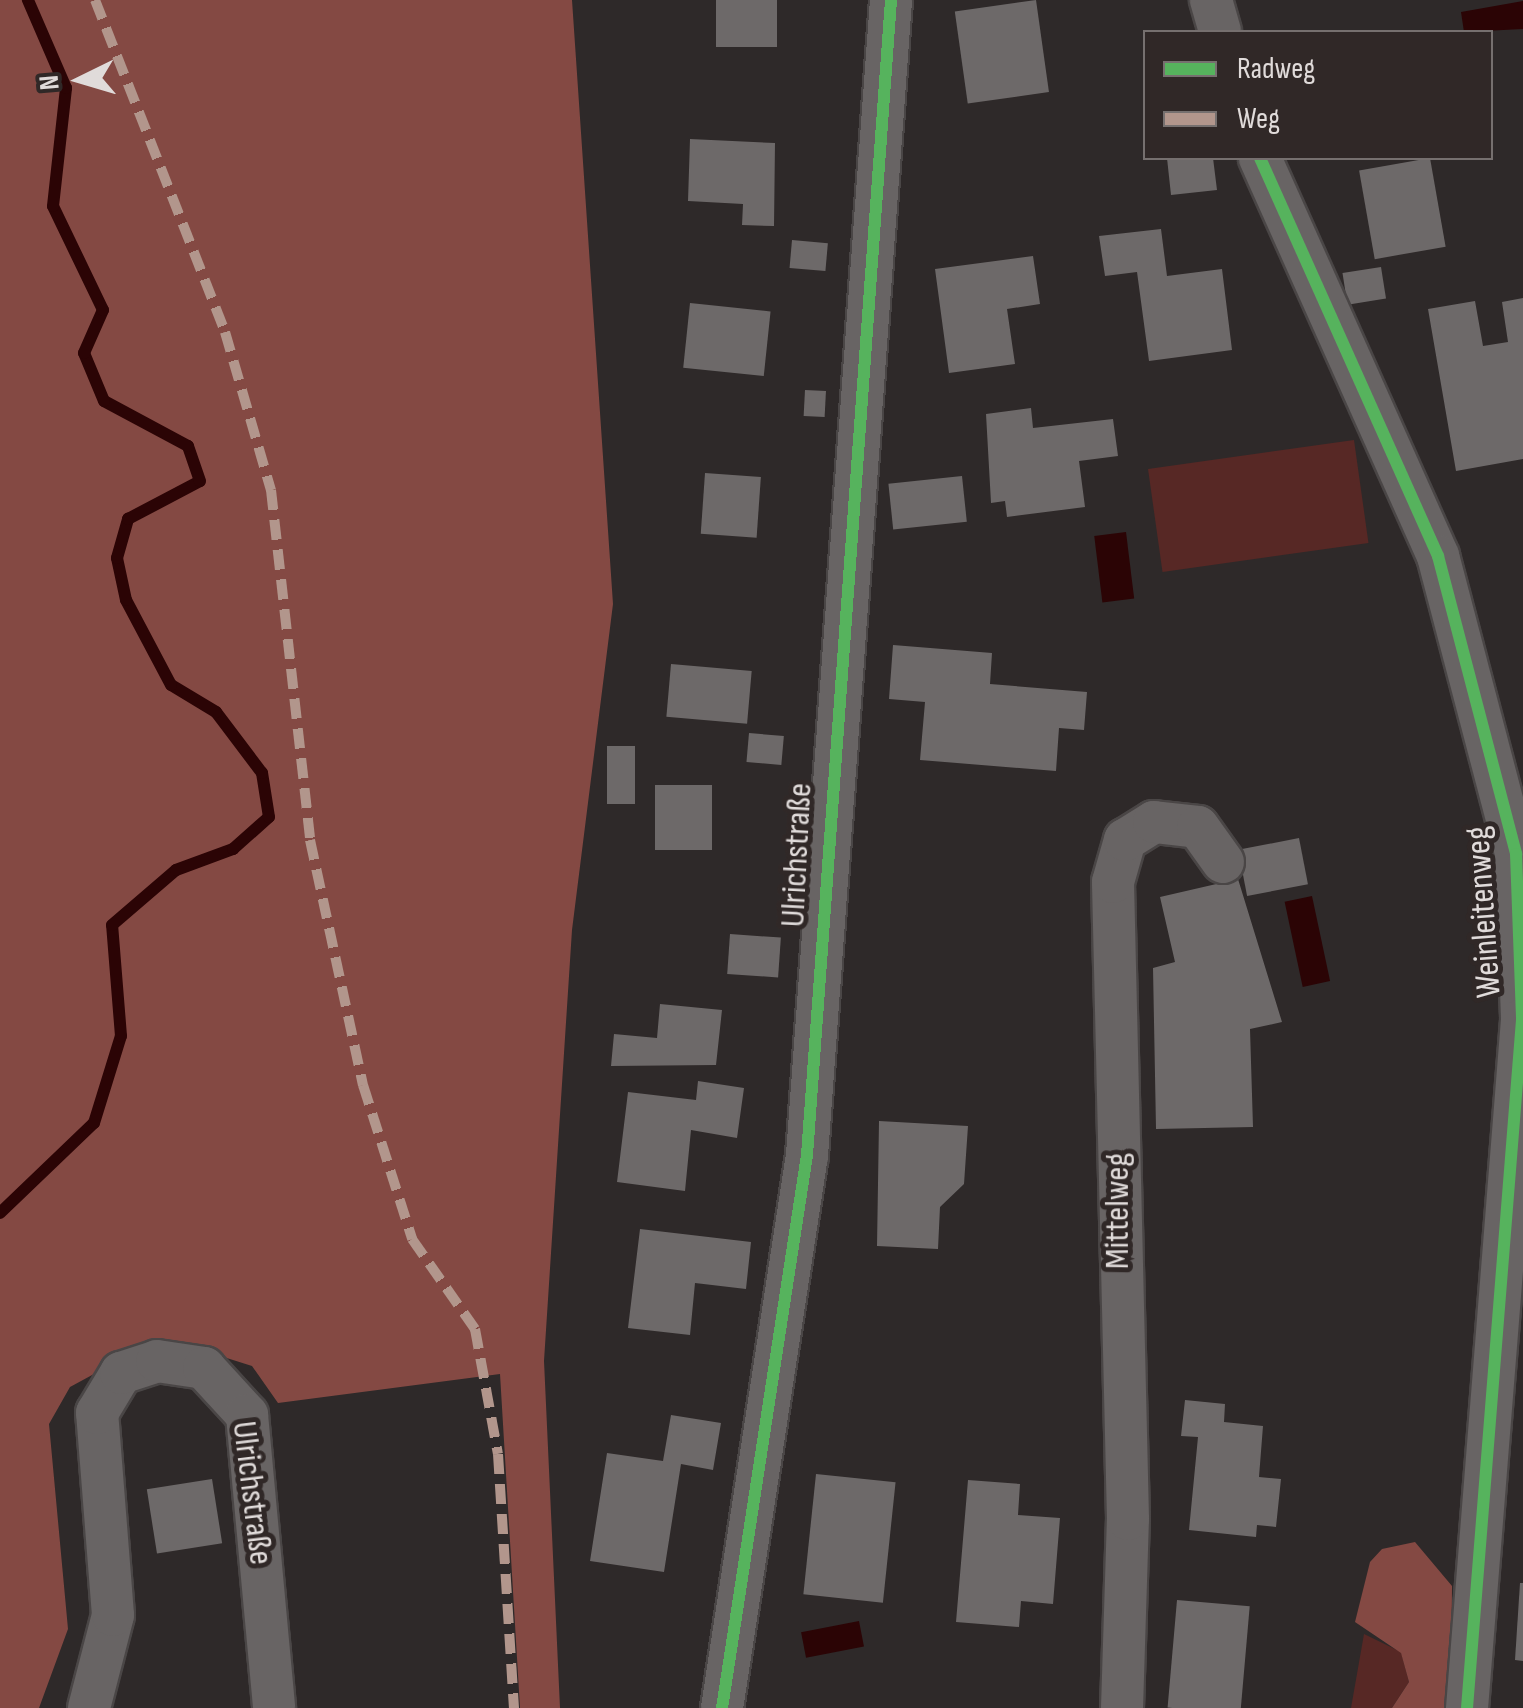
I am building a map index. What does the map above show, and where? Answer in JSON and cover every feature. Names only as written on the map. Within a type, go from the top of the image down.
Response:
[{"type":"street","name":"Ulrichstraße","points":[[722,1708],[807,1156],[891,0]]},
{"type":"street","points":[[1211,0],[1219,30]]},
{"type":"street","name":"Weinleitenweg","points":[[1261,160],[1438,556],[1516,854],[1522,1020],[1467,1708]]},
{"type":"street","name":"Mittelweg","points":[[1122,1708],[1128,1519],[1113,882],[1125,840],[1154,822],[1198,826],[1223,862]]},
{"type":"street","name":"Ulrichstraße","points":[[89,1708],[113,1615],[96,1412],[122,1374],[157,1361],[204,1368],[247,1415],[274,1708]]},
{"type":"shaded area","points":[[0,0],[572,0],[613,604],[572,930],[544,1361],[560,1708],[520,1708],[500,1374],[278,1403],[252,1366],[214,1354],[129,1355],[70,1387],[49,1424],[68,1629],[39,1708],[0,1708]]},
{"type":"shaded area","points":[[1523,1],[1523,29],[1464,30],[1461,12]]},
{"type":"shaded area","points":[[1354,440],[1368,543],[1162,572],[1148,469]]},
{"type":"shaded area","points":[[1126,532],[1134,599],[1102,602],[1094,536]]},
{"type":"shaded area","points":[[1312,896],[1330,981],[1303,987],[1285,902]]},
{"type":"shaded area","points":[[1415,1542],[1452,1586],[1451,1708],[1392,1708],[1409,1682],[1401,1653],[1355,1622],[1370,1562],[1382,1549]]},
{"type":"shaded area","points":[[859,1621],[864,1647],[806,1658],[801,1632]]},
{"type":"shaded area","points":[[1364,1634],[1401,1652],[1409,1682],[1392,1708],[1351,1708]]},
{"type":"building","points":[[716,0],[777,0],[777,47],[716,47]]},
{"type":"building","points":[[1036,0],[1049,92],[968,104],[955,11]]},
{"type":"building","points":[[690,139],[775,143],[774,226],[742,225],[743,204],[688,201]]},
{"type":"building","points":[[1167,160],[1213,160],[1217,190],[1171,195]]},
{"type":"building","points":[[1430,160],[1446,247],[1375,259],[1359,171]]},
{"type":"building","points":[[1161,229],[1167,276],[1222,269],[1232,350],[1149,361],[1137,272],[1105,276],[1099,236]]},
{"type":"building","points":[[792,240],[828,243],[825,271],[790,268]]},
{"type":"building","points":[[1033,256],[1040,304],[1007,309],[1015,364],[949,373],[935,269]]},
{"type":"building","points":[[1381,267],[1386,299],[1347,305],[1342,273]]},
{"type":"building","points":[[1523,298],[1523,459],[1456,471],[1428,309],[1475,301],[1483,346],[1508,342],[1502,302]]},
{"type":"building","points":[[690,303],[771,311],[764,376],[683,368]]},
{"type":"building","points":[[805,390],[826,391],[825,417],[804,416]]},
{"type":"building","points":[[1031,408],[1033,428],[1113,419],[1118,456],[1079,461],[1085,507],[1007,517],[1005,501],[991,503],[986,414]]},
{"type":"building","points":[[705,473],[761,477],[757,538],[701,534]]},
{"type":"building","points":[[962,476],[967,522],[893,529],[888,484]]},
{"type":"building","points":[[893,645],[992,653],[990,684],[1087,692],[1084,730],[1059,728],[1056,771],[920,760],[925,702],[889,699]]},
{"type":"building","points":[[671,664],[752,671],[747,724],[666,717]]},
{"type":"building","points":[[749,733],[784,736],[781,765],[746,762]]},
{"type":"building","points":[[607,746],[635,746],[635,804],[607,804]]},
{"type":"building","points":[[655,785],[712,785],[712,850],[655,850]]},
{"type":"building","points":[[1299,838],[1308,884],[1247,896],[1238,850]]},
{"type":"building","points":[[1238,879],[1282,1022],[1250,1029],[1253,1127],[1156,1129],[1153,968],[1175,962],[1160,897]]},
{"type":"building","points":[[730,934],[781,938],[778,977],[727,974]]},
{"type":"building","points":[[660,1004],[722,1010],[716,1065],[611,1066],[614,1034],[657,1038]]},
{"type":"building","points":[[698,1081],[744,1088],[737,1138],[691,1130],[685,1191],[617,1182],[628,1092],[696,1100]]},
{"type":"building","points":[[879,1121],[968,1126],[964,1184],[940,1207],[938,1249],[877,1246]]},
{"type":"building","points":[[640,1229],[751,1242],[746,1289],[695,1283],[690,1335],[628,1328]]},
{"type":"building","points":[[1185,1400],[1225,1404],[1224,1422],[1263,1426],[1259,1477],[1281,1479],[1276,1527],[1257,1525],[1256,1537],[1189,1530],[1198,1437],[1181,1436]]},
{"type":"building","points":[[671,1415],[721,1423],[713,1470],[681,1464],[664,1572],[590,1561],[607,1453],[663,1461]]},
{"type":"building","points":[[816,1474],[896,1482],[883,1603],[803,1594]]},
{"type":"building","points":[[212,1479],[222,1543],[157,1554],[147,1489]]},
{"type":"building","points":[[968,1480],[1020,1484],[1018,1515],[1060,1518],[1053,1604],[1021,1601],[1019,1627],[956,1622]]},
{"type":"building","points":[[1523,1583],[1523,1661],[1515,1660]]},
{"type":"building","points":[[1177,1600],[1250,1606],[1241,1708],[1168,1708]]},
{"type":"waterway","points":[[0,1213],[94,1123],[121,1036],[112,925],[176,870],[233,849],[269,817],[262,773],[216,712],[171,685],[126,600],[117,558],[128,519],[200,481],[188,446],[104,401],[84,353],[103,310],[53,206],[66,88],[28,0]]},
{"type":"marked path","points":[[95,0],[225,332],[271,490],[310,840],[363,1085],[412,1239],[475,1329],[498,1454],[514,1708]]},
{"type":"cycle path","points":[[722,1708],[807,1155],[891,0]]},
{"type":"cycle path","points":[[1261,160],[1438,556],[1516,854],[1522,1020],[1467,1708]]}]
